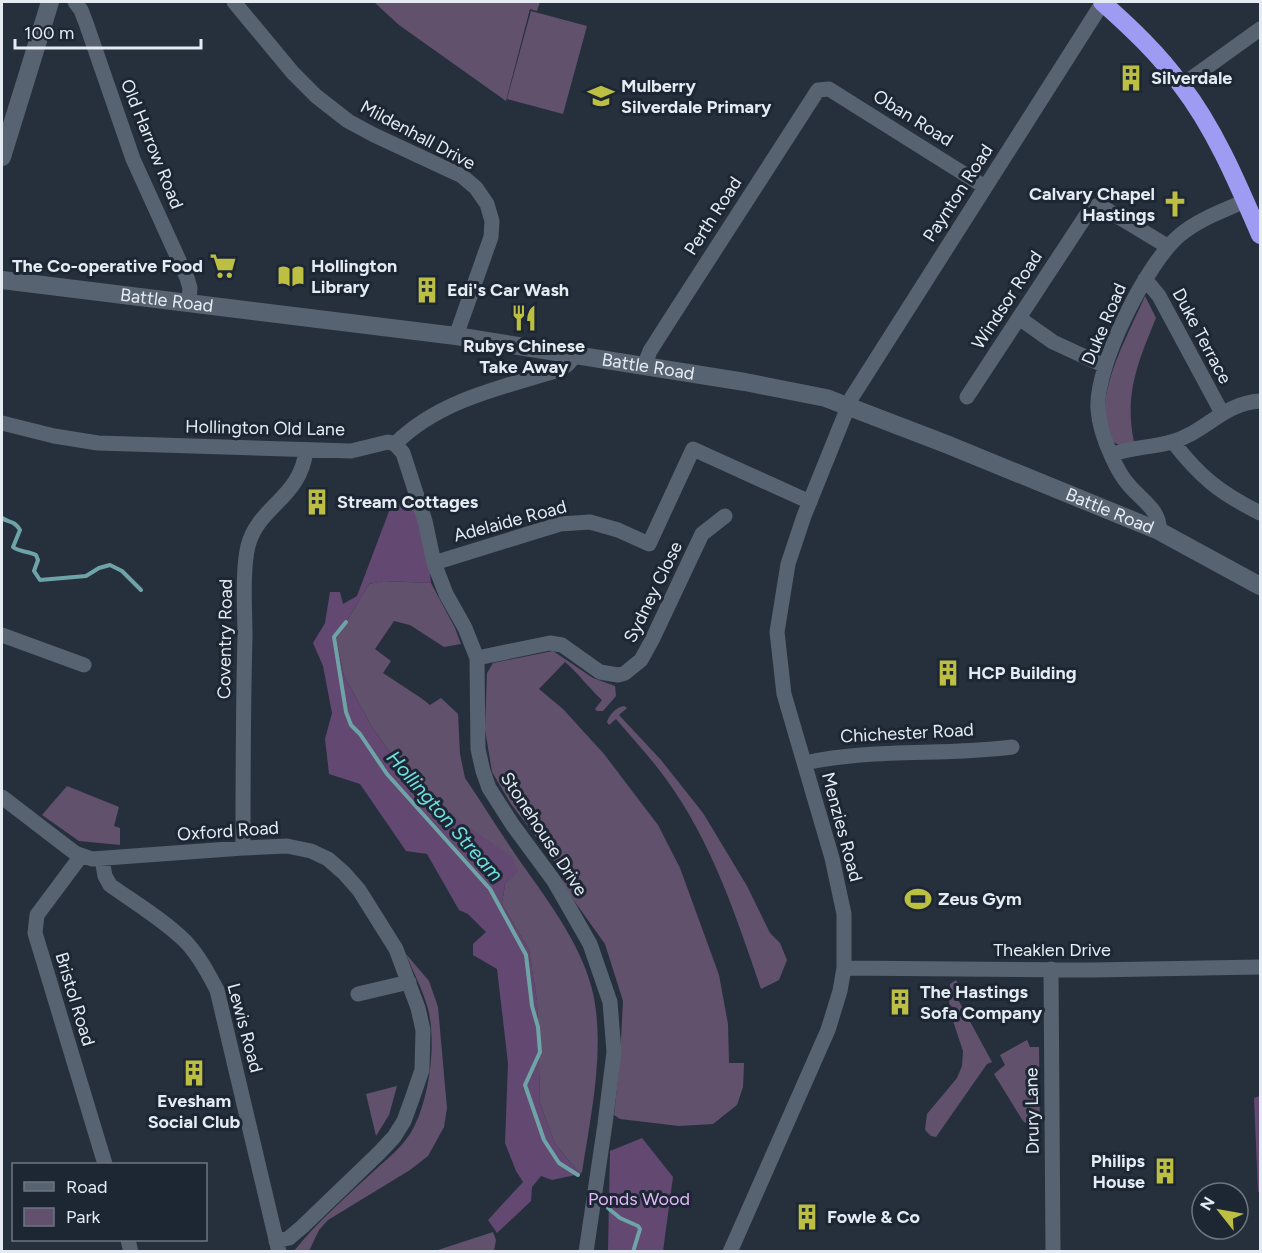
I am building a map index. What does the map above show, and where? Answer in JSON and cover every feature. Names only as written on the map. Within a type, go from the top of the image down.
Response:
[{"type":"highway","points":[[1102,2],[1159,57],[1182,85],[1218,145],[1259,229]]},
{"type":"main road","points":[[2,157],[50,2]]},
{"type":"main road","name":"Battle Road","points":[[2,280],[456,336],[745,382],[826,398],[1159,531],[1260,586]]},
{"type":"street","name":"Old Harrow Road","points":[[76,2],[86,22],[133,159],[187,278],[190,288],[189,302]]},
{"type":"street","name":"Mildenhall Drive","points":[[234,2],[293,73],[316,96],[348,121],[462,176],[476,188],[487,204],[492,221],[491,237],[456,336]]},
{"type":"street","name":"Paynton Road","points":[[847,405],[1102,2]]},
{"type":"street","points":[[1182,85],[1260,30]]},
{"type":"street","name":"Oban Road","points":[[818,90],[829,89],[985,187]]},
{"type":"street","name":"Perth Road","points":[[644,366],[650,351],[818,90]]},
{"type":"street","name":"Duke Road","points":[[1159,531],[1160,521],[1156,513],[1127,483],[1111,455],[1101,429],[1098,410],[1105,366],[1145,279],[1167,246],[1203,220],[1245,201]]},
{"type":"street","name":"Windsor Road","points":[[967,397],[1091,208],[1099,205],[1167,246]]},
{"type":"street","name":"Duke Terrace","points":[[1145,279],[1159,296],[1222,413]]},
{"type":"street","points":[[1019,318],[1053,342],[1105,366]]},
{"type":"street","points":[[395,444],[407,432],[460,401],[558,370],[567,365],[576,355]]},
{"type":"street","points":[[1111,455],[1173,442],[1246,401],[1260,401]]},
{"type":"street","name":"Menzies Road","points":[[730,1251],[828,1030],[840,991],[844,968],[844,914],[832,858],[784,694],[777,632],[788,564],[847,405]]},
{"type":"street","name":"Hollington Old Lane","points":[[2,423],[54,436],[98,443],[351,451],[388,442],[395,444]]},
{"type":"street","points":[[1173,442],[1200,475],[1221,492],[1260,513]]},
{"type":"street","name":"Stonehouse Drive","points":[[395,444],[403,453],[425,521],[434,563],[446,594],[465,628],[477,658],[479,674],[478,749],[489,788],[554,881],[590,944],[610,1002],[614,1052],[586,1251]]},
{"type":"street","name":"Coventry Road","points":[[243,848],[243,719],[248,546],[261,520],[288,492],[300,474],[306,450]]},
{"type":"street","name":"Adelaide Road","points":[[434,563],[561,524],[590,522],[618,530],[649,544],[693,450],[810,502]]},
{"type":"street","name":"Sydney Close","points":[[477,658],[550,643],[569,649],[600,672],[618,675],[625,673],[641,660],[702,534],[725,516]]},
{"type":"street","points":[[2,634],[84,666]]},
{"type":"street","name":"Chichester Road","points":[[805,763],[834,756],[1012,747]]},
{"type":"street","name":"Oxford Road","points":[[2,797],[47,833],[81,856],[102,859],[287,846],[311,851],[327,859],[351,882],[377,916],[410,982],[421,1018],[422,1070],[404,1121],[394,1137],[302,1227],[277,1246]]},
{"type":"street","name":"Bristol Road","points":[[81,856],[37,915],[35,933],[105,1163]]},
{"type":"street","name":"Lewis Road","points":[[102,859],[105,876],[110,885],[185,942],[204,965],[217,990],[277,1246]]},
{"type":"street","name":"Theaklen Drive","points":[[844,968],[1260,967]]},
{"type":"street","name":"Drury Lane","points":[[1051,969],[1053,1251]]},
{"type":"street","points":[[358,994],[410,982]]},
{"type":"green space","points":[[374,2],[540,2],[537,11],[530,9],[506,101],[399,25]]},
{"type":"green space","points":[[531,11],[587,26],[563,114],[507,99]]},
{"type":"green space","points":[[1145,296],[1156,318],[1134,378],[1131,425],[1134,442],[1119,445],[1113,442],[1105,415],[1108,386]]},
{"type":"green space","points":[[410,501],[422,530],[431,583],[384,581],[369,584],[336,639],[344,676],[372,727],[408,778],[440,807],[513,858],[518,871],[505,884],[502,904],[529,950],[537,1001],[540,1103],[555,1144],[580,1174],[552,1180],[541,1176],[532,1187],[531,1201],[497,1233],[488,1220],[523,1182],[505,1143],[508,1063],[497,969],[473,955],[473,944],[486,932],[468,914],[459,910],[427,854],[406,851],[360,784],[329,774],[325,739],[332,713],[323,666],[313,643],[325,623],[330,592],[340,592],[343,604],[357,596],[391,506]]},
{"type":"green space","points":[[383,581],[431,583],[455,628],[461,644],[444,647],[410,625],[394,621],[375,649],[391,661],[383,673],[430,705],[441,698],[458,714],[460,754],[465,778],[570,935],[592,989],[598,1033],[596,1080],[580,1174],[555,1144],[540,1103],[537,1001],[529,950],[502,904],[505,884],[517,871],[408,778],[372,727],[344,676],[336,639],[369,584]]},
{"type":"green space","points":[[553,651],[593,678],[615,686],[616,696],[603,711],[597,711],[595,709],[602,700],[565,662],[539,689],[563,709],[604,754],[658,825],[680,868],[719,975],[728,1024],[729,1063],[744,1063],[743,1087],[737,1105],[713,1124],[679,1126],[620,1119],[614,1115],[623,1001],[605,944],[565,888],[559,867],[511,804],[492,772],[485,729],[487,673],[493,663]]},
{"type":"green space","points":[[624,706],[627,708],[619,715],[661,760],[703,813],[747,886],[770,933],[780,943],[787,960],[779,980],[761,989],[721,880],[697,828],[666,779],[648,756],[616,719],[609,725],[607,722],[613,712]]},
{"type":"green space","points":[[67,786],[119,807],[114,826],[120,828],[120,845],[79,841],[42,815]]},
{"type":"green space","points":[[406,954],[429,981],[438,1007],[447,1108],[444,1127],[428,1156],[410,1170],[328,1220],[319,1230],[309,1251],[294,1251],[333,1209],[398,1149],[417,1121],[430,1073],[431,1023],[421,988]]},
{"type":"green space","points":[[956,980],[961,990],[955,994],[992,1062],[987,1064],[936,1137],[931,1136],[925,1130],[927,1114],[957,1078],[962,1066],[963,1051],[949,1009],[950,984]]},
{"type":"green space","points":[[1027,1040],[1030,1047],[1039,1047],[1040,1133],[1023,1121],[994,1074],[1005,1065],[1000,1055]]},
{"type":"green space","points":[[397,1086],[389,1115],[376,1136],[366,1094]]},
{"type":"green space","points":[[1260,1096],[1260,1191],[1258,1192],[1254,1098]]},
{"type":"green space","name":"Ponds Wood","points":[[642,1138],[673,1177],[663,1251],[608,1251],[610,1151]]},
{"type":"green space","points":[[493,1232],[496,1240],[494,1251],[435,1251]]},
{"type":"waterway","name":"Hollington Stream","points":[[2,518],[14,523],[20,530],[13,547],[36,555],[38,560],[34,571],[40,580],[86,576],[99,568],[110,565],[122,571],[141,590]]},
{"type":"waterway","name":"Hollington Stream","points":[[346,622],[334,637],[346,712],[351,725],[360,734],[387,774],[490,889],[526,955],[540,1052],[525,1085],[544,1140],[559,1163],[578,1175]]},
{"type":"waterway","name":"Hollington Stream","points":[[608,1208],[640,1229],[633,1252]]},
{"type":"place","name":"Silverdale","points":[[1131,78]]},
{"type":"place","name":"Mulberry Silverdale Primary","points":[[601,96]]},
{"type":"place","name":"Calvary Chapel Hastings","points":[[1175,204]]},
{"type":"place","name":"The Co-operative Food","points":[[223,266]]},
{"type":"place","name":"Hollington Library","points":[[291,276]]},
{"type":"place","name":"Edi's Car Wash","points":[[427,290]]},
{"type":"place","name":"Rubys Chinese Take Away","points":[[524,318]]},
{"type":"place","name":"Stream Cottages","points":[[317,502]]},
{"type":"place","name":"HCP Building","points":[[948,673]]},
{"type":"place","name":"Zeus Gym","points":[[918,899]]},
{"type":"place","name":"The Hastings Sofa Company","points":[[900,1002]]},
{"type":"place","name":"Evesham Social Club","points":[[194,1073]]},
{"type":"place","name":"Philips House","points":[[1165,1171]]},
{"type":"place","name":"Fowle & Co","points":[[807,1217]]}]
